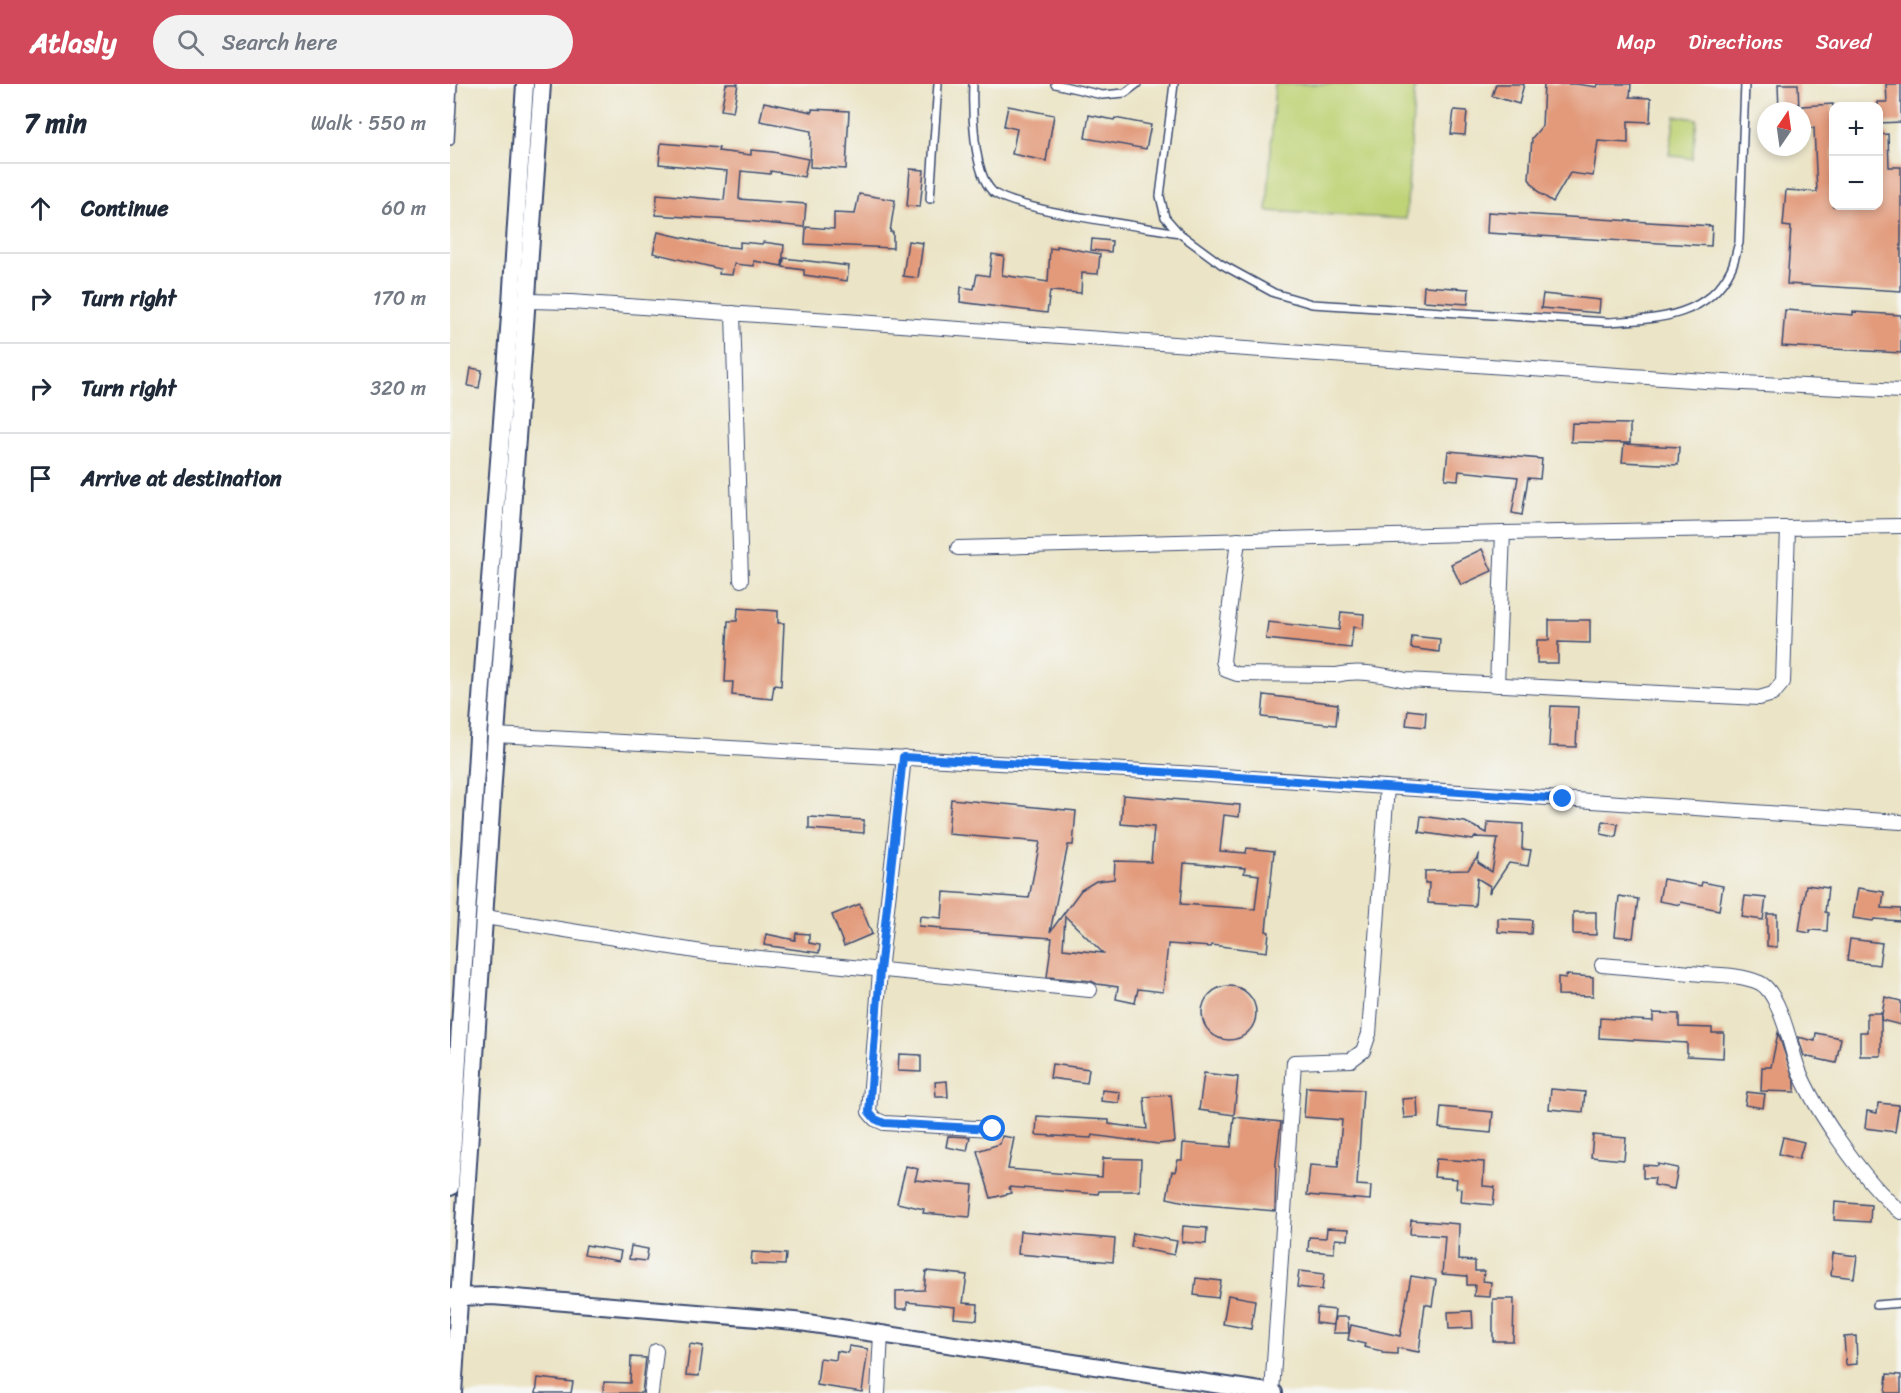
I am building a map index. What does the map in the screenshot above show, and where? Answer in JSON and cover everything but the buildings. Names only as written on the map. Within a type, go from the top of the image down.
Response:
[{"type":"street","points":[[450,1187],[478,738],[525,84]]},
{"type":"street","points":[[453,1393],[454,1297],[485,917],[542,84]]},
{"type":"street","points":[[528,301],[733,313],[1694,381],[1901,391]]},
{"type":"street","points":[[733,313],[741,580]]},
{"type":"street","points":[[958,548],[1503,532],[1901,526]]},
{"type":"street","points":[[1238,540],[1223,661],[1226,670],[1238,674],[1336,675],[1363,672],[1406,680],[1759,698],[1773,694],[1783,682],[1785,671],[1788,528]]},
{"type":"street","points":[[1497,685],[1503,532]]},
{"type":"street","points":[[496,735],[903,757],[1901,822]]},
{"type":"street","points":[[903,757],[880,971],[869,1112],[875,1119],[884,1123],[993,1129]]},
{"type":"street","points":[[454,1297],[492,1296],[782,1320],[1273,1393],[1293,1062],[1351,1060],[1363,1051],[1369,1034],[1387,787]]},
{"type":"street","points":[[485,917],[708,952],[880,971],[1090,990]]},
{"type":"street","points":[[1602,965],[1740,977],[1762,984],[1775,1001],[1786,1024],[1801,1075],[1821,1111],[1861,1170],[1887,1201],[1901,1212]]},
{"type":"street","points":[[878,1393],[881,1333]]},
{"type":"street","points":[[651,1393],[656,1351]]},
{"type":"lane","points":[[450,141],[453,84]]},
{"type":"lane","points":[[930,198],[938,84]]},
{"type":"lane","points":[[973,84],[976,149],[985,181],[992,192],[1033,207],[1179,233]]},
{"type":"lane","points":[[1055,84],[1102,95],[1125,93],[1137,84]]},
{"type":"lane","points":[[1174,84],[1160,196],[1165,217],[1179,233],[1221,264],[1274,293],[1312,304],[1609,322],[1657,319],[1699,306],[1722,284],[1732,268],[1739,243],[1745,84]]},
{"type":"lane","points":[[1876,1305],[1901,1303]]},
{"type":"green space","points":[[1275,84],[1415,84],[1406,219],[1267,211]]},
{"type":"green space","points":[[1675,116],[1697,119],[1692,159],[1669,155]]},
{"type":"route","points":[[993,1129],[884,1123],[875,1119],[869,1112],[880,971],[903,757],[1563,799]]}]
